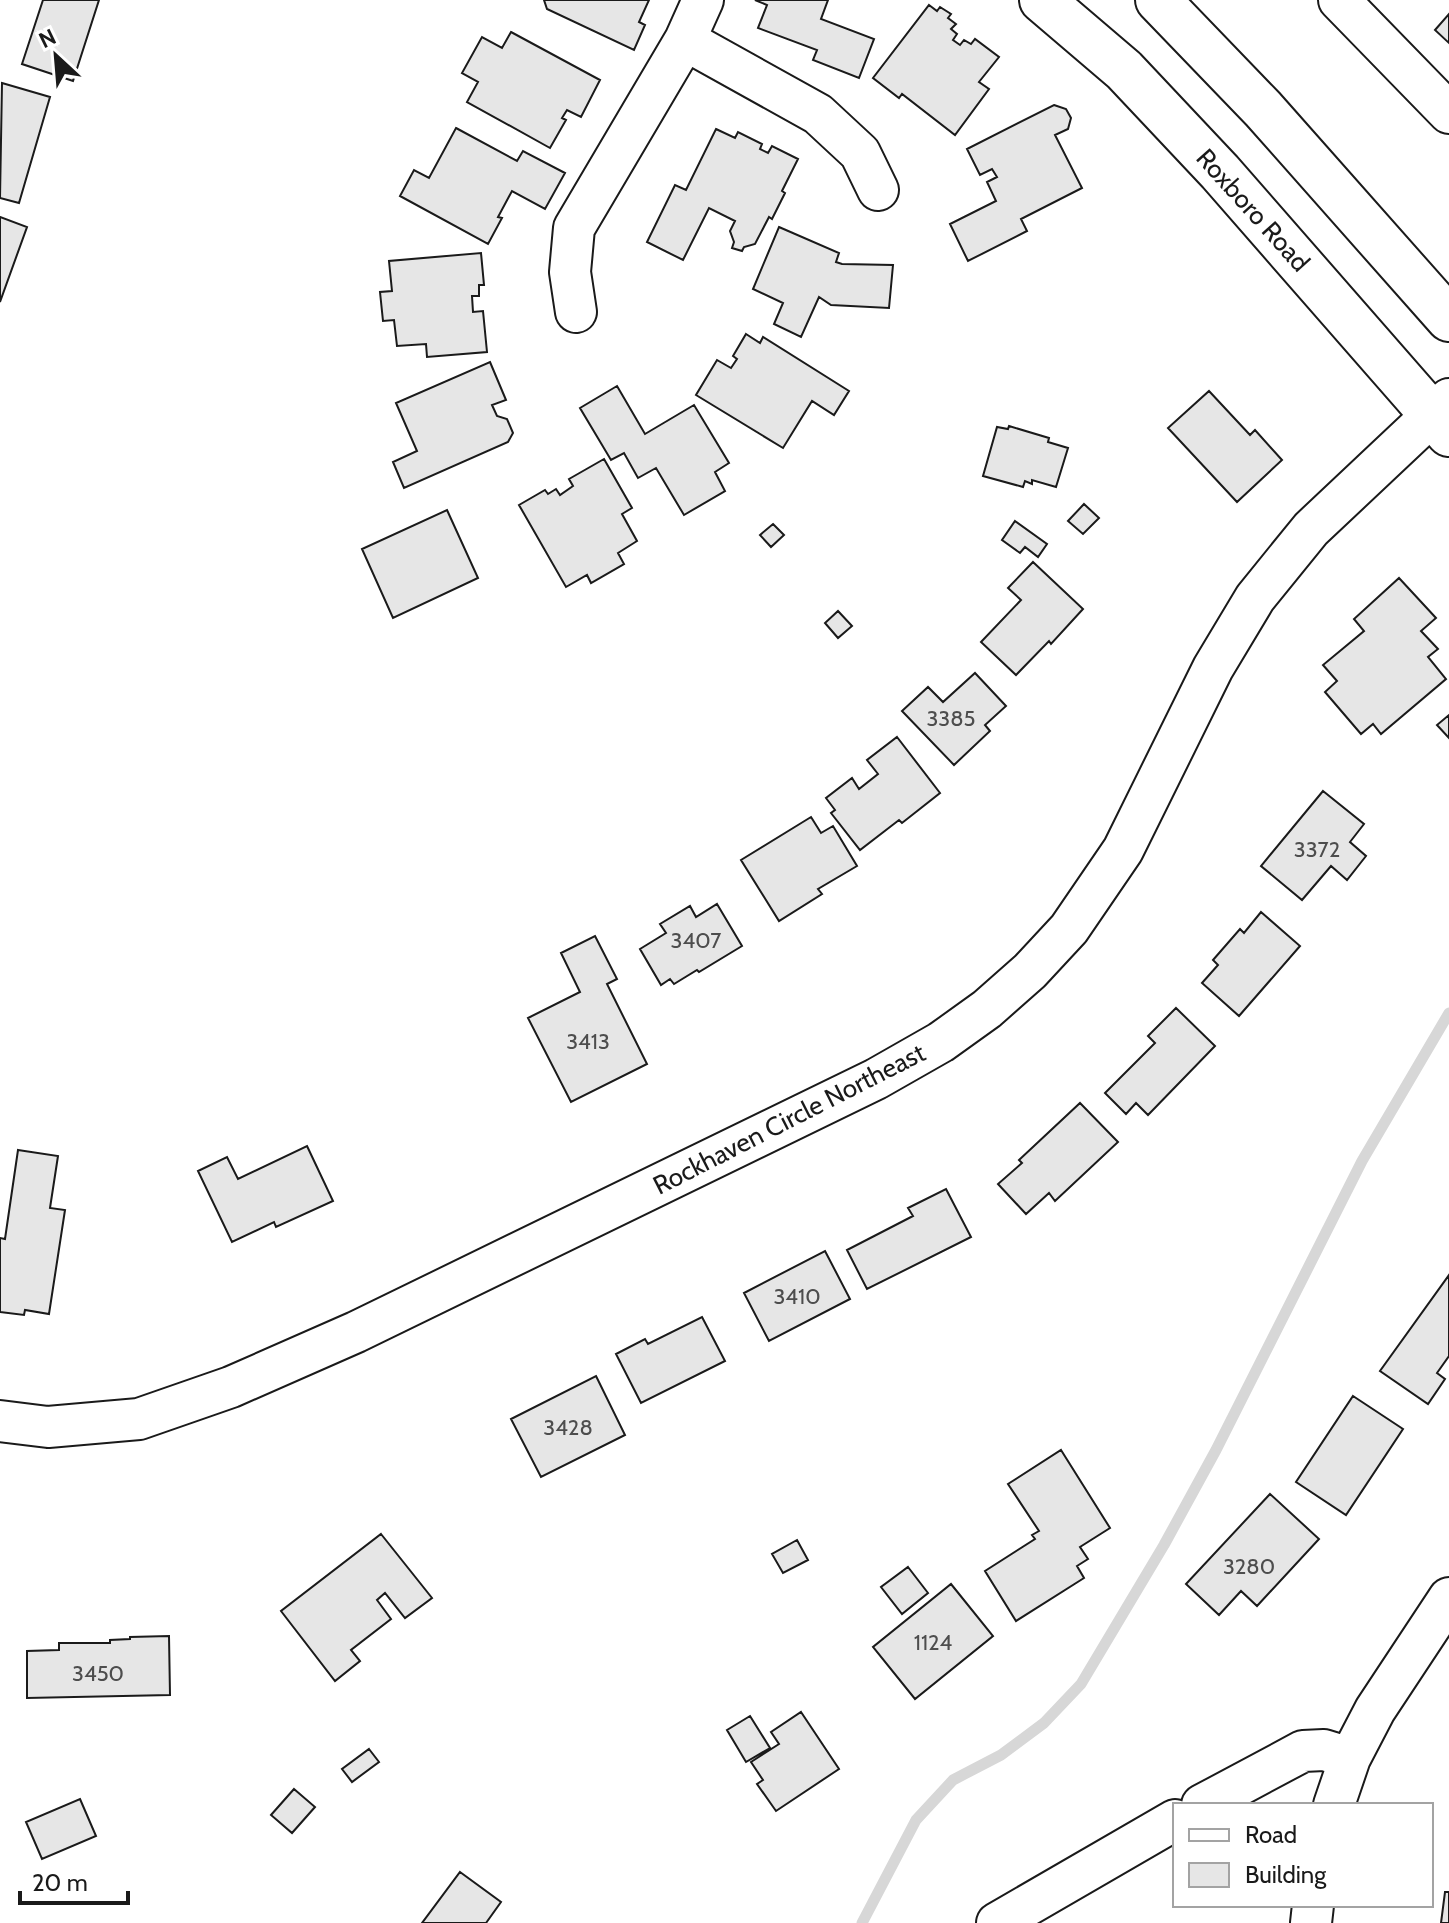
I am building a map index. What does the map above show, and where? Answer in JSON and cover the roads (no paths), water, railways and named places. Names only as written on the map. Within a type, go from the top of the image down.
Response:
[{"type":"main road","name":"Roxboro Road","points":[[1042,0],[1084,33],[1135,81],[1443,416]]},
{"type":"main road","points":[[1158,0],[1263,109],[1449,319]]},
{"type":"street","points":[[576,312],[570,272],[574,228],[685,40],[703,0]]},
{"type":"street","points":[[1339,0],[1449,113]]},
{"type":"street","points":[[685,40],[818,114],[860,153],[878,190]]},
{"type":"street","name":"Rockhaven Circle Northeast","points":[[0,1421],[48,1427],[139,1419],[231,1387],[413,1305],[876,1079],[941,1042],[987,1009],[1030,971],[1069,929],[1123,850],[1213,668],[1255,598],[1311,529],[1443,416]]},
{"type":"street","points":[[1335,1803],[1350,1758],[1375,1710],[1449,1598]]},
{"type":"street","points":[[1206,1803],[1303,1751],[1324,1750],[1350,1758]]},
{"type":"street","points":[[997,1923],[1173,1821]]},
{"type":"waterway","points":[[862,1923],[916,1820],[953,1780],[1001,1755],[1044,1723],[1081,1684],[1164,1545],[1216,1450],[1362,1161],[1449,1013]]}]
